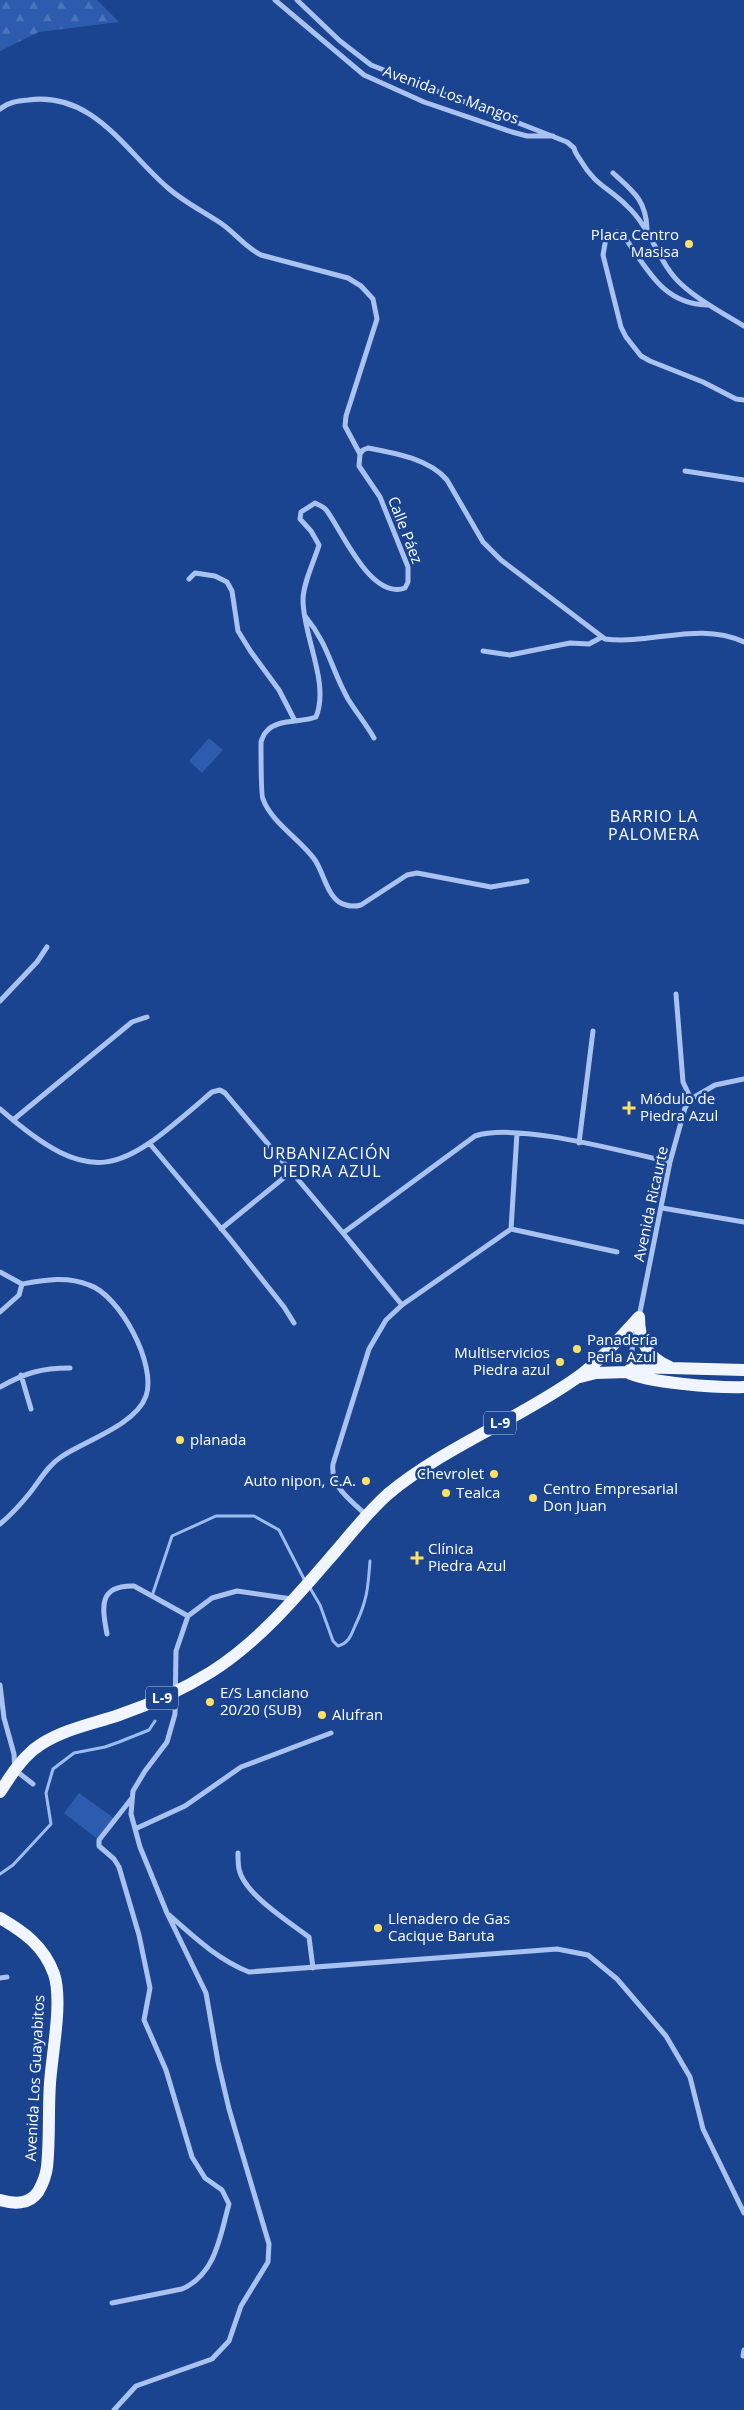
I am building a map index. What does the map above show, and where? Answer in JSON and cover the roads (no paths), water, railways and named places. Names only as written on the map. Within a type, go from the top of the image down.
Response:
[{"type":"main road","points":[[639,1316],[639,1331],[646,1349],[653,1358],[674,1369]]},
{"type":"main road","name":"L-9","points":[[0,1792],[15,1770],[32,1751],[53,1738],[174,1693],[246,1648],[294,1599],[367,1515],[388,1494],[425,1466],[575,1379],[608,1350],[639,1316]]},
{"type":"main road","name":"L-9","points":[[627,1372],[633,1367],[744,1370]]},
{"type":"main road","name":"L-9","points":[[575,1379],[596,1373],[627,1372],[634,1376],[672,1382],[744,1388]]},
{"type":"main road","name":"Avenida Los Guayabitos","points":[[0,1918],[30,1937],[40,1947],[54,1975],[58,1992],[50,2084],[47,2168],[37,2192],[30,2199],[15,2203],[0,2200]]},
{"type":"street","name":"Avenida Los Mangos","points":[[275,0],[364,76],[387,87],[512,132],[527,136],[556,136]]},
{"type":"street","name":"Avenida Los Mangos","points":[[297,0],[340,41],[371,64],[556,136],[574,148],[575,154],[590,175],[628,206],[647,230],[672,274],[681,284],[708,305],[744,326]]},
{"type":"street","points":[[0,109],[15,101],[35,99],[61,99],[83,109],[102,123],[168,188],[222,224],[249,249],[261,255],[348,278],[361,286],[373,299],[378,319],[346,416],[345,426],[360,454],[368,448],[375,449],[424,463],[440,473],[447,480],[483,542],[501,560],[602,637],[614,640],[698,633],[744,642]]},
{"type":"street","points":[[613,173],[640,200],[645,210],[647,230]]},
{"type":"street","points":[[708,305],[695,304],[670,295],[658,285],[623,235],[617,232],[606,238],[603,255],[621,327],[626,337],[641,356],[703,382],[736,399],[744,400]]},
{"type":"street","name":"Calle Páez","points":[[295,721],[305,721],[316,717],[319,708],[320,690],[303,599],[319,545],[311,531],[300,518],[301,512],[314,503],[326,509],[337,529],[377,583],[384,588],[399,590],[405,588],[408,582],[408,568],[404,556],[380,497],[362,473],[359,466],[360,454]]},
{"type":"street","points":[[685,471],[744,480]]},
{"type":"street","points":[[189,579],[195,573],[203,573],[227,582],[232,591],[241,636],[279,690],[295,721],[272,727],[266,732],[261,741],[263,800],[271,813],[315,860],[338,901],[354,907],[361,906],[407,875],[417,873],[491,887],[528,881]]},
{"type":"street","points":[[305,616],[318,632],[348,698],[365,721],[374,738]]},
{"type":"street","points":[[482,652],[510,655],[570,643],[589,644],[602,637]]},
{"type":"street","points":[[0,1000],[37,962],[48,947]]},
{"type":"street","points":[[676,994],[683,1082],[691,1099],[715,1085],[744,1079]]},
{"type":"street","points":[[14,1120],[132,1022],[148,1017]]},
{"type":"street","points":[[579,1143],[593,1031]]},
{"type":"street","points":[[0,1108],[55,1150],[85,1161],[102,1163],[117,1161],[150,1144],[212,1092],[220,1090],[225,1093],[402,1305]]},
{"type":"street","name":"Avenida Ricaurte","points":[[627,1372],[670,1162],[685,1108],[691,1099]]},
{"type":"street","points":[[343,1233],[470,1138],[488,1132],[517,1133],[579,1143],[670,1162]]},
{"type":"street","points":[[511,1229],[517,1133]]},
{"type":"street","points":[[150,1144],[284,1307],[294,1323]]},
{"type":"street","points":[[221,1229],[291,1172]]},
{"type":"street","points":[[662,1208],[744,1222]]},
{"type":"street","points":[[367,1515],[333,1480],[333,1464],[369,1349],[386,1320],[402,1305],[511,1229],[618,1252]]},
{"type":"street","points":[[0,1272],[22,1284],[70,1279],[91,1285],[107,1296],[128,1323],[143,1358],[148,1377],[146,1396],[137,1411],[112,1429],[59,1458],[43,1474],[12,1514],[0,1524]]},
{"type":"street","points":[[0,1312],[19,1295],[22,1284]]},
{"type":"street","points":[[0,1387],[21,1375],[46,1368],[70,1368]]},
{"type":"street","points":[[21,1375],[32,1409]]},
{"type":"street","points":[[107,1634],[102,1606],[104,1598],[114,1588],[125,1585],[134,1586],[188,1616]]},
{"type":"street","points":[[114,2410],[136,2386],[212,2359],[229,2341],[241,2306],[268,2262],[269,2244],[218,2062],[206,1993],[167,1913],[140,1847],[131,1814],[133,1792],[145,1771],[168,1742],[175,1714],[176,1651],[188,1616],[212,1598],[237,1591],[294,1599]]},
{"type":"street","points":[[0,1685],[4,1718],[14,1754],[15,1770],[33,1784]]},
{"type":"street","points":[[135,1829],[185,1806],[241,1767],[331,1733]]},
{"type":"street","points":[[112,2303],[182,2289],[192,2285],[205,2272],[218,2250],[229,2204],[222,2190],[205,2178],[192,2157],[166,2070],[144,2020],[150,1988],[137,1926],[119,1867],[114,1858],[99,1846],[100,1840],[132,1797]]},
{"type":"street","points":[[238,1853],[239,1870],[244,1880],[263,1902],[308,1938],[313,1968]]},
{"type":"street","points":[[167,1913],[213,1954],[249,1972],[557,1949],[588,1956],[618,1979],[666,2036],[690,2077],[703,2129],[744,2213]]},
{"type":"street","points":[[0,1978],[7,1977]]},
{"type":"waterway","points":[[153,1593],[172,1536],[216,1516],[254,1516],[279,1530],[305,1581]]},
{"type":"waterway","points":[[310,1588],[320,1605],[333,1641],[338,1646],[342,1645],[351,1635],[362,1609],[368,1587],[370,1561]]},
{"type":"waterway","points":[[0,1874],[13,1865],[51,1824],[46,1793],[53,1769],[74,1753],[105,1747],[149,1730],[155,1721]]},
{"type":"place","name":"Placa Centro Masisa","points":[[689,244]]},
{"type":"place","name":"Módulo de Piedra Azul","points":[[629,1108]]},
{"type":"place","name":"Panadería Perla Azul","points":[[577,1349]]},
{"type":"place","name":"Multiservicios Piedra azul","points":[[560,1362]]},
{"type":"place","name":"planada","points":[[180,1440]]},
{"type":"place","name":"Chevrolet","points":[[494,1474]]},
{"type":"place","name":"Auto nipon, C.A.","points":[[366,1481]]},
{"type":"place","name":"Tealca","points":[[446,1493]]},
{"type":"place","name":"Centro Empresarial Don Juan","points":[[533,1498]]},
{"type":"place","name":"Clínica Piedra Azul","points":[[417,1558]]},
{"type":"place","name":"E/S Lanciano 20/20 (SUB)","points":[[210,1702]]},
{"type":"place","name":"Alufran","points":[[322,1715]]},
{"type":"place","name":"Llenadero de Gas Cacique Baruta","points":[[378,1928]]},
{"type":"district","name":"BARRIO LA PALOMERA","points":[[654,825]]},
{"type":"district","name":"URBANIZACIÓN PIEDRA AZUL","points":[[327,1162]]}]
